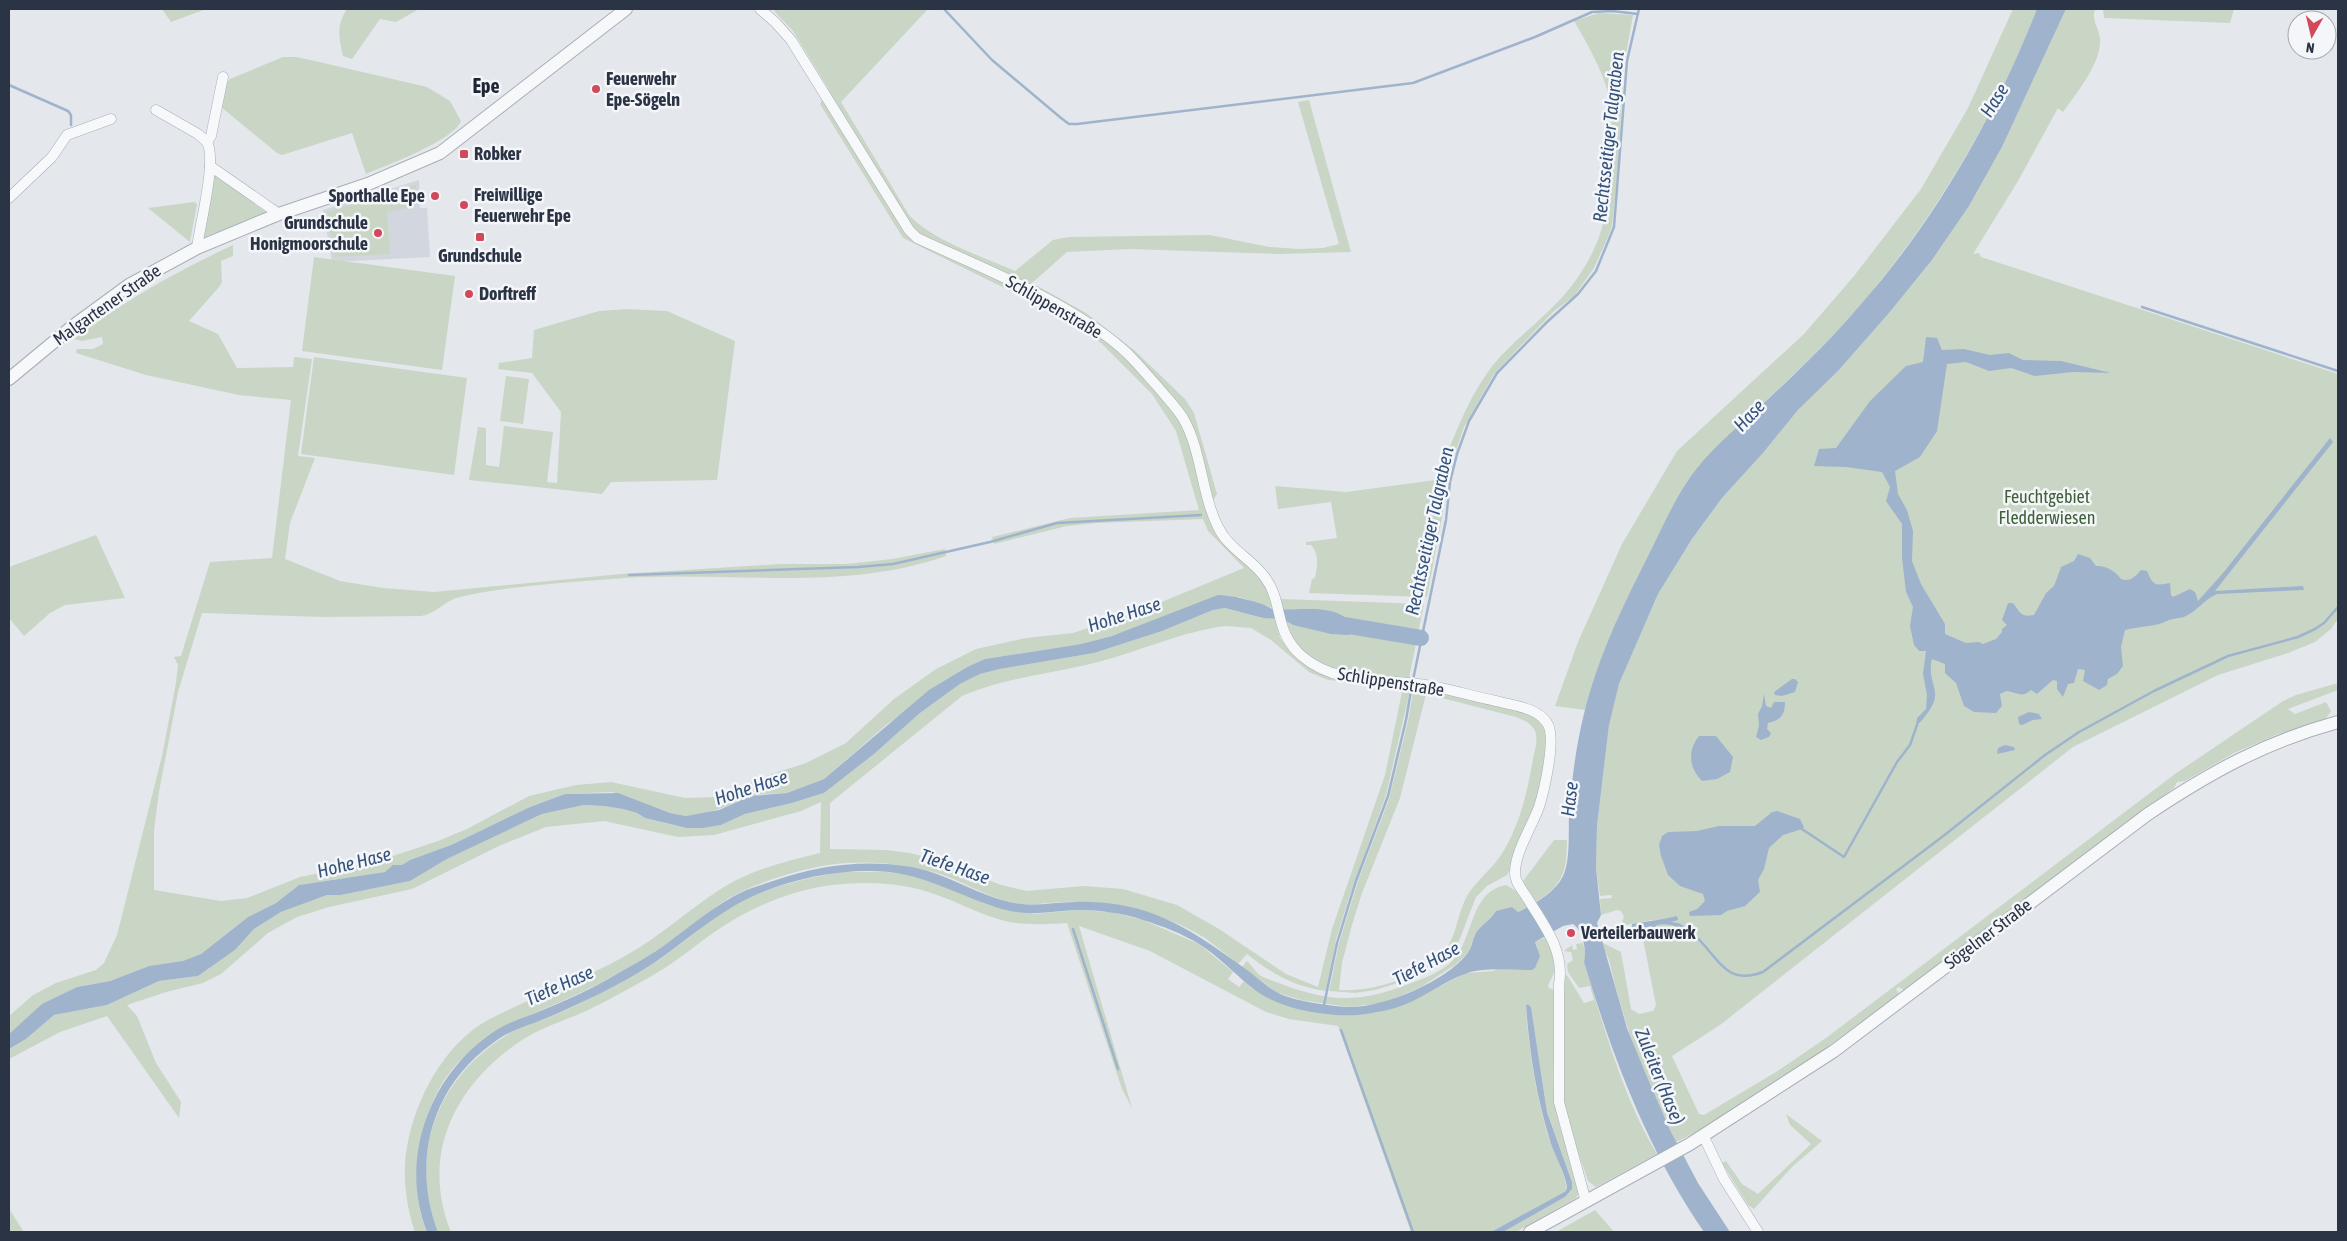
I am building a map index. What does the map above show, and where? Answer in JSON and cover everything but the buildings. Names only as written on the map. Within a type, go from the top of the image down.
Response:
[{"type":"street","name":"Malgartener Straße","points":[[9,376],[73,326],[135,282],[197,248],[279,214],[368,184],[440,153],[626,9]]},
{"type":"street","name":"Schlippenstraße","points":[[760,9],[791,40],[909,230],[917,238],[1006,279],[1092,326],[1127,353],[1176,408],[1191,436],[1217,526],[1227,542],[1264,575],[1272,590],[1279,622],[1289,642],[1304,658],[1315,666],[1346,677],[1421,684],[1526,708],[1546,722],[1551,729],[1552,744],[1540,804],[1515,870],[1515,879],[1552,939],[1562,971],[1559,984],[1559,1102],[1586,1202]]},
{"type":"street","points":[[207,142],[211,136],[223,77]]},
{"type":"street","points":[[156,110],[198,134],[207,142],[210,149],[210,166],[197,248]]},
{"type":"street","points":[[9,198],[52,157],[67,135],[110,119]]},
{"type":"street","points":[[210,166],[279,214]]},
{"type":"street","name":"Sögelner Straße","points":[[1530,1232],[1690,1144],[1834,1051],[2148,814],[2198,780],[2256,750],[2309,730],[2338,722]]},
{"type":"street","points":[[1703,1136],[1724,1179],[1758,1232]]},
{"type":"shaded area","name":"Grundschule Honigmoorschule","points":[[419,180],[420,208],[427,208],[430,257],[332,262],[323,210]]},
{"type":"green space","points":[[162,9],[206,9],[171,22]]},
{"type":"green space","points":[[347,9],[419,9],[396,22],[380,19],[352,59],[343,56],[340,37],[341,21]]},
{"type":"green space","points":[[777,9],[928,9],[841,102],[909,215],[931,233],[944,240],[1015,271],[1053,240],[1069,237],[1210,235],[1269,247],[1299,249],[1323,248],[1339,244],[1298,102],[1309,100],[1351,252],[1280,254],[1129,249],[1067,252],[1032,283],[1086,313],[1134,350],[1185,399],[1194,413],[1217,494],[1208,508],[1248,565],[1263,582],[1270,594],[1272,609],[1239,597],[1081,644],[985,659],[969,666],[886,725],[824,779],[787,793],[762,794],[704,814],[686,816],[670,813],[612,792],[565,794],[530,807],[451,845],[410,860],[401,866],[397,865],[385,872],[299,885],[276,903],[248,917],[201,954],[183,962],[149,966],[110,981],[77,987],[42,1005],[9,1034],[9,1016],[33,995],[56,983],[96,970],[104,963],[117,935],[162,756],[176,683],[178,665],[174,657],[181,656],[210,562],[272,558],[291,400],[239,395],[146,375],[76,353],[77,349],[93,349],[103,344],[102,337],[82,341],[74,339],[113,311],[151,288],[233,245],[233,256],[221,261],[222,282],[220,286],[189,321],[218,334],[237,368],[293,367],[294,357],[312,359],[298,456],[315,458],[290,523],[285,559],[340,581],[383,588],[434,592],[621,574],[781,564],[846,564],[892,559],[945,549],[946,556],[905,567],[863,574],[780,578],[653,577],[516,588],[460,597],[431,613],[421,616],[322,617],[202,613],[178,692],[159,792],[154,830],[154,890],[221,901],[247,898],[300,877],[375,862],[438,841],[467,829],[529,796],[576,785],[611,782],[685,798],[716,797],[772,774],[806,763],[846,743],[894,699],[936,669],[976,649],[1026,638],[1073,633],[1135,613],[1244,568],[1208,531],[1203,519],[1067,526],[994,544],[992,537],[1070,518],[1199,510],[1176,431],[1152,394],[1101,343],[1067,319],[903,238],[820,104],[828,88],[793,31],[774,11]]},
{"type":"green space","points":[[2013,9],[2037,9],[1983,126],[1939,200],[1889,270],[1850,317],[1811,358],[1715,449],[1692,475],[1671,509],[1624,606],[1599,667],[1586,710],[1555,706],[1578,642],[1622,544],[1677,451],[1804,334],[1854,276],[1921,189],[1968,108]]},
{"type":"green space","name":"Feuchtgebiet Fledderwiesen","points":[[2066,9],[2095,9],[2094,17],[2100,39],[2097,58],[2081,87],[2063,112],[2058,108],[2018,181],[1973,254],[1979,253],[1981,257],[2338,374],[2338,619],[2331,629],[2315,642],[2288,653],[2218,675],[2073,747],[1720,1025],[1672,1056],[1699,1114],[1704,1115],[1776,1072],[1826,1038],[2175,774],[2283,701],[2296,695],[2338,683],[2338,690],[2288,709],[2295,714],[2326,702],[2331,711],[2325,720],[2278,734],[2234,753],[2185,781],[2177,782],[2174,788],[1905,991],[1899,987],[1896,989],[1899,994],[1788,1076],[1781,1076],[1781,1080],[1724,1118],[1676,1142],[1636,1053],[1621,1007],[1609,960],[1601,942],[1621,952],[1631,1009],[1639,1014],[1653,1011],[1656,1005],[1643,939],[1627,941],[1625,935],[1628,934],[1630,939],[1636,938],[1635,934],[1654,930],[1652,920],[1626,925],[1624,929],[1622,922],[1624,917],[1621,911],[1617,910],[1601,915],[1600,899],[1612,898],[1611,895],[1600,896],[1596,868],[1597,826],[1609,724],[1619,684],[1658,594],[1692,539],[1722,498],[1763,453],[1798,410],[1838,371],[1889,313],[1932,260],[1969,206],[2002,147]]},
{"type":"green space","points":[[2103,9],[2234,9],[2230,23],[2104,18]]},
{"type":"green space","points":[[1599,13],[1633,15],[1624,66],[1612,226],[1594,268],[1575,295],[1553,312],[1494,374],[1464,427],[1453,459],[1427,597],[1309,593],[1312,579],[1315,578],[1317,561],[1314,549],[1311,545],[1306,545],[1306,542],[1337,538],[1331,502],[1278,509],[1275,486],[1346,492],[1436,480],[1461,421],[1483,378],[1502,355],[1562,298],[1580,274],[1593,251],[1605,216],[1610,162],[1611,108],[1599,67],[1574,21]]},
{"type":"green space","points":[[283,57],[296,57],[427,87],[450,101],[461,121],[455,129],[433,144],[366,174],[352,133],[282,155],[277,153],[221,107],[226,84],[230,79]]},
{"type":"green space","points":[[213,174],[215,174],[267,213],[204,237]]},
{"type":"green space","points":[[416,185],[416,206],[387,212],[390,254],[335,257],[327,212]]},
{"type":"green space","points":[[194,202],[197,204],[190,242],[148,208]]},
{"type":"green space","points":[[314,257],[455,276],[442,370],[302,351]]},
{"type":"green space","points":[[627,309],[667,311],[735,341],[717,480],[611,482],[602,494],[469,480],[478,427],[486,428],[486,465],[499,467],[504,426],[553,432],[547,482],[557,483],[561,412],[532,373],[498,369],[499,363],[532,358],[534,330],[599,311]]},
{"type":"green space","points":[[314,357],[467,378],[454,475],[301,454]]},
{"type":"green space","points":[[506,376],[529,379],[523,424],[500,421]]},
{"type":"green space","points":[[96,535],[125,598],[65,605],[50,613],[24,636],[9,618],[9,567]]},
{"type":"green space","points":[[1281,599],[1424,604],[1409,678],[1362,674],[1330,667],[1316,661],[1303,651],[1294,639]]},
{"type":"green space","points":[[1225,608],[1263,618],[1275,618],[1280,638],[1314,669],[1411,686],[1386,795],[1336,939],[1326,991],[1293,983],[1247,954],[1238,964],[1205,938],[1190,930],[1159,917],[1126,908],[1076,902],[1014,903],[988,895],[946,876],[900,865],[853,863],[822,866],[799,871],[762,883],[729,898],[666,945],[626,969],[592,987],[528,1016],[498,1032],[471,1050],[449,1074],[432,1105],[420,1145],[417,1167],[418,1200],[427,1232],[415,1232],[409,1212],[405,1179],[407,1147],[411,1129],[417,1110],[434,1074],[458,1043],[488,1020],[608,965],[638,948],[711,895],[735,881],[771,866],[820,853],[821,802],[801,811],[714,835],[678,837],[604,821],[546,827],[501,845],[412,889],[329,907],[297,917],[268,933],[221,974],[203,983],[166,992],[127,1005],[137,1016],[156,1063],[181,1102],[179,1118],[107,1016],[60,1032],[9,1059],[9,1049],[26,1039],[54,1015],[107,1005],[159,981],[198,976],[235,950],[254,929],[281,912],[327,895],[341,895],[410,881],[447,859],[542,814],[584,805],[604,806],[623,809],[637,813],[645,818],[686,828],[721,825],[745,814],[824,793],[874,754],[920,713],[960,684],[980,674],[1094,653],[1162,631],[1213,610]],"holes":[[[1226,626],[1251,628],[1271,640],[1309,672],[1328,680],[1403,687],[1385,775],[1332,929],[1318,987],[1286,974],[1219,929],[1177,905],[1123,889],[1084,886],[1026,891],[1001,885],[940,861],[910,853],[886,850],[830,849],[830,803],[962,696],[995,684],[1114,658],[1194,632]]]},
{"type":"green space","points":[[1414,687],[1523,711],[1533,717],[1544,728],[1548,744],[1537,807],[1507,875],[1487,886],[1476,897],[1459,941],[1453,950],[1425,970],[1398,983],[1375,990],[1355,993],[1329,991],[1339,943],[1358,881],[1389,799],[1408,721]],"holes":[[[1426,694],[1516,717],[1530,725],[1534,729],[1536,736],[1536,748],[1522,808],[1508,844],[1493,866],[1467,896],[1450,943],[1441,955],[1406,977],[1366,989],[1339,990],[1342,963],[1352,925],[1362,893],[1400,798]]]},
{"type":"green space","points":[[1554,840],[1567,840],[1564,870],[1551,891],[1534,903],[1523,881]]},
{"type":"green space","points":[[839,872],[886,872],[911,875],[993,906],[1034,914],[1078,910],[1111,912],[1143,920],[1199,944],[1233,972],[1228,979],[1239,987],[1244,981],[1253,989],[1357,1015],[1380,1012],[1408,1003],[1466,973],[1493,971],[1538,949],[1535,942],[1546,937],[1552,949],[1555,963],[1554,972],[1548,987],[1553,990],[1556,996],[1554,1100],[1579,1193],[1576,1198],[1516,1232],[1503,1232],[1565,1197],[1572,1189],[1572,1182],[1547,1111],[1531,1007],[1528,1004],[1526,1005],[1528,1037],[1537,1092],[1550,1141],[1561,1167],[1566,1191],[1491,1232],[1411,1232],[1338,1026],[1289,1019],[1266,1012],[1150,951],[1079,926],[1132,1108],[1122,1089],[1067,923],[1013,923],[987,916],[946,898],[911,887],[858,883],[817,887],[774,900],[747,912],[722,927],[655,974],[586,1011],[535,1033],[519,1042],[496,1060],[477,1080],[461,1102],[449,1125],[442,1150],[439,1176],[442,1204],[451,1232],[438,1232],[429,1202],[426,1172],[429,1143],[436,1116],[449,1091],[467,1068],[489,1048],[515,1030],[573,1007],[636,974],[669,953],[720,914],[743,900],[784,885]]},
{"type":"green space","points":[[1506,885],[1521,894],[1528,907],[1517,912],[1496,911],[1492,919],[1480,927],[1474,936],[1469,952],[1455,965],[1421,987],[1384,1003],[1349,1007],[1301,1000],[1278,993],[1242,967],[1247,961],[1263,977],[1301,991],[1334,998],[1350,998],[1386,992],[1429,976],[1450,963],[1464,943],[1478,907],[1485,897],[1494,889]]},
{"type":"green space","points":[[1583,943],[1586,956],[1584,962],[1615,1060],[1634,1109],[1657,1154],[1596,1187],[1588,1181],[1568,1123],[1563,1104],[1560,1073],[1565,976],[1567,975],[1584,1003],[1594,1000],[1590,986],[1579,988],[1568,972],[1567,964],[1573,960],[1571,952],[1564,951],[1572,945],[1573,950],[1577,949],[1576,944]]},
{"type":"green space","points":[[1786,1114],[1822,1141],[1792,1167],[1754,1209],[1748,1205],[1722,1163],[1726,1161],[1742,1184],[1758,1194],[1811,1144],[1790,1125]]},
{"type":"green space","points":[[9,1209],[24,1232],[9,1232]]},
{"type":"green space","points":[[1595,1210],[1614,1232],[1556,1232]]},
{"type":"water","points":[[2037,9],[2066,9],[2002,147],[1969,206],[1932,260],[1889,313],[1838,371],[1798,410],[1763,453],[1722,498],[1692,539],[1658,594],[1619,684],[1609,725],[1597,826],[1596,868],[1601,915],[1597,923],[1627,1028],[1647,1077],[1670,1130],[1698,1183],[1730,1232],[1704,1232],[1665,1168],[1620,1068],[1584,962],[1582,936],[1573,924],[1563,926],[1535,942],[1540,956],[1535,968],[1532,970],[1480,970],[1451,980],[1401,1006],[1370,1014],[1337,1015],[1296,1009],[1268,998],[1251,987],[1199,944],[1158,925],[1119,914],[1094,911],[1077,910],[1035,913],[1010,911],[921,879],[889,872],[870,871],[829,874],[809,878],[769,889],[751,897],[702,927],[639,972],[588,999],[500,1038],[477,1056],[458,1076],[444,1099],[433,1124],[428,1150],[426,1177],[430,1204],[438,1232],[427,1232],[419,1204],[416,1176],[419,1147],[426,1120],[437,1094],[453,1070],[472,1049],[505,1025],[578,994],[637,963],[734,896],[790,875],[842,865],[894,865],[925,870],[1001,900],[1014,903],[1029,905],[1095,902],[1135,908],[1154,914],[1191,932],[1280,994],[1321,1004],[1346,1007],[1377,1004],[1411,992],[1444,974],[1467,954],[1478,930],[1496,911],[1512,907],[1518,912],[1524,909],[1555,888],[1563,876],[1566,869],[1569,840],[1569,810],[1579,735],[1592,686],[1609,638],[1665,520],[1680,493],[1691,476],[1713,450],[1836,332],[1889,271],[1915,237],[1962,164],[1983,126]]},
{"type":"water","points":[[1926,337],[1937,338],[1942,350],[1964,349],[1990,355],[2009,353],[2023,360],[2061,361],[2111,373],[2073,372],[2035,376],[2011,368],[1989,371],[1966,362],[1947,364],[1937,431],[1920,457],[1895,471],[1898,494],[1907,510],[1913,531],[1912,561],[1921,584],[1945,624],[1945,634],[1966,643],[1979,642],[1983,644],[1996,639],[2007,625],[2002,620],[2008,603],[2013,603],[2023,615],[2034,615],[2046,593],[2054,586],[2061,567],[2074,561],[2078,554],[2090,558],[2096,566],[2110,569],[2124,580],[2134,577],[2141,570],[2147,571],[2153,582],[2157,584],[2170,583],[2171,595],[2173,597],[2190,589],[2195,592],[2198,601],[2223,573],[2330,438],[2333,442],[2215,591],[2303,586],[2304,590],[2217,594],[2184,617],[2125,630],[2121,647],[2123,666],[2117,674],[2108,679],[2107,685],[2099,690],[2083,681],[2085,670],[2078,669],[2074,683],[2068,684],[2063,697],[2057,689],[2057,681],[2053,680],[2037,694],[2031,690],[2022,694],[2007,691],[2000,694],[2002,706],[1996,713],[1974,712],[1964,706],[1956,683],[1945,673],[1945,664],[1932,659],[1931,676],[1935,700],[1932,707],[1916,726],[1917,718],[1926,709],[1927,695],[1923,674],[1926,651],[1919,651],[1914,645],[1910,626],[1913,607],[1906,592],[1902,558],[1902,524],[1886,501],[1890,487],[1882,472],[1846,467],[1814,466],[1819,449],[1836,448],[1870,401],[1906,366],[1923,362]]},
{"type":"water","points":[[1218,595],[1246,599],[1272,609],[1326,610],[1345,618],[1353,625],[1351,634],[1331,634],[1293,625],[1283,619],[1263,618],[1225,608],[1213,610],[1162,631],[1094,653],[980,674],[960,684],[920,713],[874,754],[824,793],[745,814],[721,825],[702,828],[686,828],[645,818],[637,813],[623,809],[604,806],[584,805],[542,814],[447,859],[410,881],[341,895],[327,895],[281,912],[254,929],[235,950],[198,976],[159,981],[107,1005],[54,1015],[26,1039],[9,1049],[9,1034],[42,1004],[77,987],[110,981],[149,966],[183,961],[201,954],[248,917],[276,903],[299,885],[385,872],[393,865],[402,865],[410,860],[451,845],[530,807],[565,794],[618,793],[670,813],[686,816],[719,810],[751,796],[787,793],[824,779],[929,690],[969,666],[985,659],[1081,644],[1112,636]]},
{"type":"water","points":[[1792,679],[1798,682],[1795,692],[1782,696],[1775,695],[1774,692]]},
{"type":"water","points":[[1764,694],[1766,706],[1771,708],[1774,702],[1785,702],[1785,707],[1781,717],[1768,723],[1767,729],[1771,733],[1769,737],[1761,740],[1756,737],[1759,726],[1758,714],[1762,706]]},
{"type":"water","points":[[2029,712],[2039,714],[2042,719],[2033,720],[2022,725],[2019,724],[2018,717]]},
{"type":"water","points":[[1699,736],[1716,736],[1733,757],[1730,772],[1717,779],[1702,781],[1694,771],[1691,759],[1691,753]]},
{"type":"water","points":[[2005,745],[2014,747],[2015,750],[1997,754],[1998,748]]},
{"type":"water","points":[[1777,811],[1800,819],[1804,827],[1783,835],[1769,848],[1764,869],[1758,880],[1760,892],[1745,906],[1727,911],[1721,915],[1690,916],[1689,912],[1697,909],[1705,901],[1703,894],[1680,886],[1668,875],[1659,845],[1662,836],[1668,832],[1697,831],[1719,826],[1755,826],[1772,812]]},
{"type":"water","points":[[1677,916],[1678,920],[1671,922],[1690,929],[1691,934],[1666,924],[1657,925],[1654,930],[1635,934],[1631,933],[1632,924]]},
{"type":"water","points":[[1528,1004],[1531,1007],[1547,1112],[1572,1182],[1572,1189],[1565,1197],[1503,1232],[1491,1232],[1566,1191],[1567,1187],[1544,1121],[1529,1038],[1526,1005]]},
{"type":"waterway","points":[[944,9],[992,60],[1069,124],[1413,83],[1535,37],[1592,12],[1612,11],[1638,14]]},
{"type":"waterway","name":"Rechtsseitiger Talgraben","points":[[1413,680],[1446,520],[1450,482],[1457,454],[1469,421],[1497,373],[1547,322],[1578,294],[1596,271],[1614,227],[1627,61],[1639,9]]},
{"type":"waterway","points":[[9,85],[68,111],[71,115],[71,125]]},
{"type":"waterway","points":[[2142,307],[2338,371]]},
{"type":"waterway","points":[[629,575],[858,567],[893,564],[990,542],[1057,523],[1201,515]]},
{"type":"waterway","points":[[1690,932],[1699,939],[1728,971],[1738,975],[1749,976],[1763,972],[1942,837],[2045,755],[2079,732],[2154,691],[2228,656],[2298,637],[2315,629],[2324,623],[2338,607]]},
{"type":"waterway","name":"Hohe Hase","points":[[1332,623],[1421,638]]},
{"type":"waterway","name":"Rechtsseitiger Talgraben","points":[[1324,1005],[1337,943],[1356,881],[1388,796],[1406,720],[1412,685]]},
{"type":"waterway","points":[[1802,829],[1844,857],[1897,762],[1910,745],[1917,725]]},
{"type":"waterway","points":[[1073,929],[1118,1069]]},
{"type":"waterway","points":[[1341,1030],[1413,1232]]},
{"type":"place","name":"Feuerwehr Epe-Sögeln","points":[[596,89]]},
{"type":"place","name":"Robker","points":[[464,154]]},
{"type":"place","name":"Sporthalle Epe","points":[[435,196]]},
{"type":"place","name":"Freiwillige Feuerwehr Epe","points":[[464,205]]},
{"type":"place","name":"Grundschule Honigmoorschule","points":[[378,233]]},
{"type":"place","name":"Grundschule","points":[[480,237]]},
{"type":"place","name":"Dorftreff","points":[[469,294]]},
{"type":"place","name":"Verteilerbauwerk","points":[[1571,933]]},
{"type":"district","name":"Epe","points":[[486,86]]},
{"type":"water label","name":"Hase","points":[[1994,100]]},
{"type":"water label","name":"Hase","points":[[1749,415]]},
{"type":"water label","name":"Hase","points":[[1569,799]]},
{"type":"water label","name":"Tiefe Hase","points":[[955,866]]},
{"type":"water label","name":"Tiefe Hase","points":[[1426,963]]},
{"type":"water label","name":"Tiefe Hase","points":[[559,985]]},
{"type":"water label","name":"Zuleiter (Hase)","points":[[1660,1076]]}]
